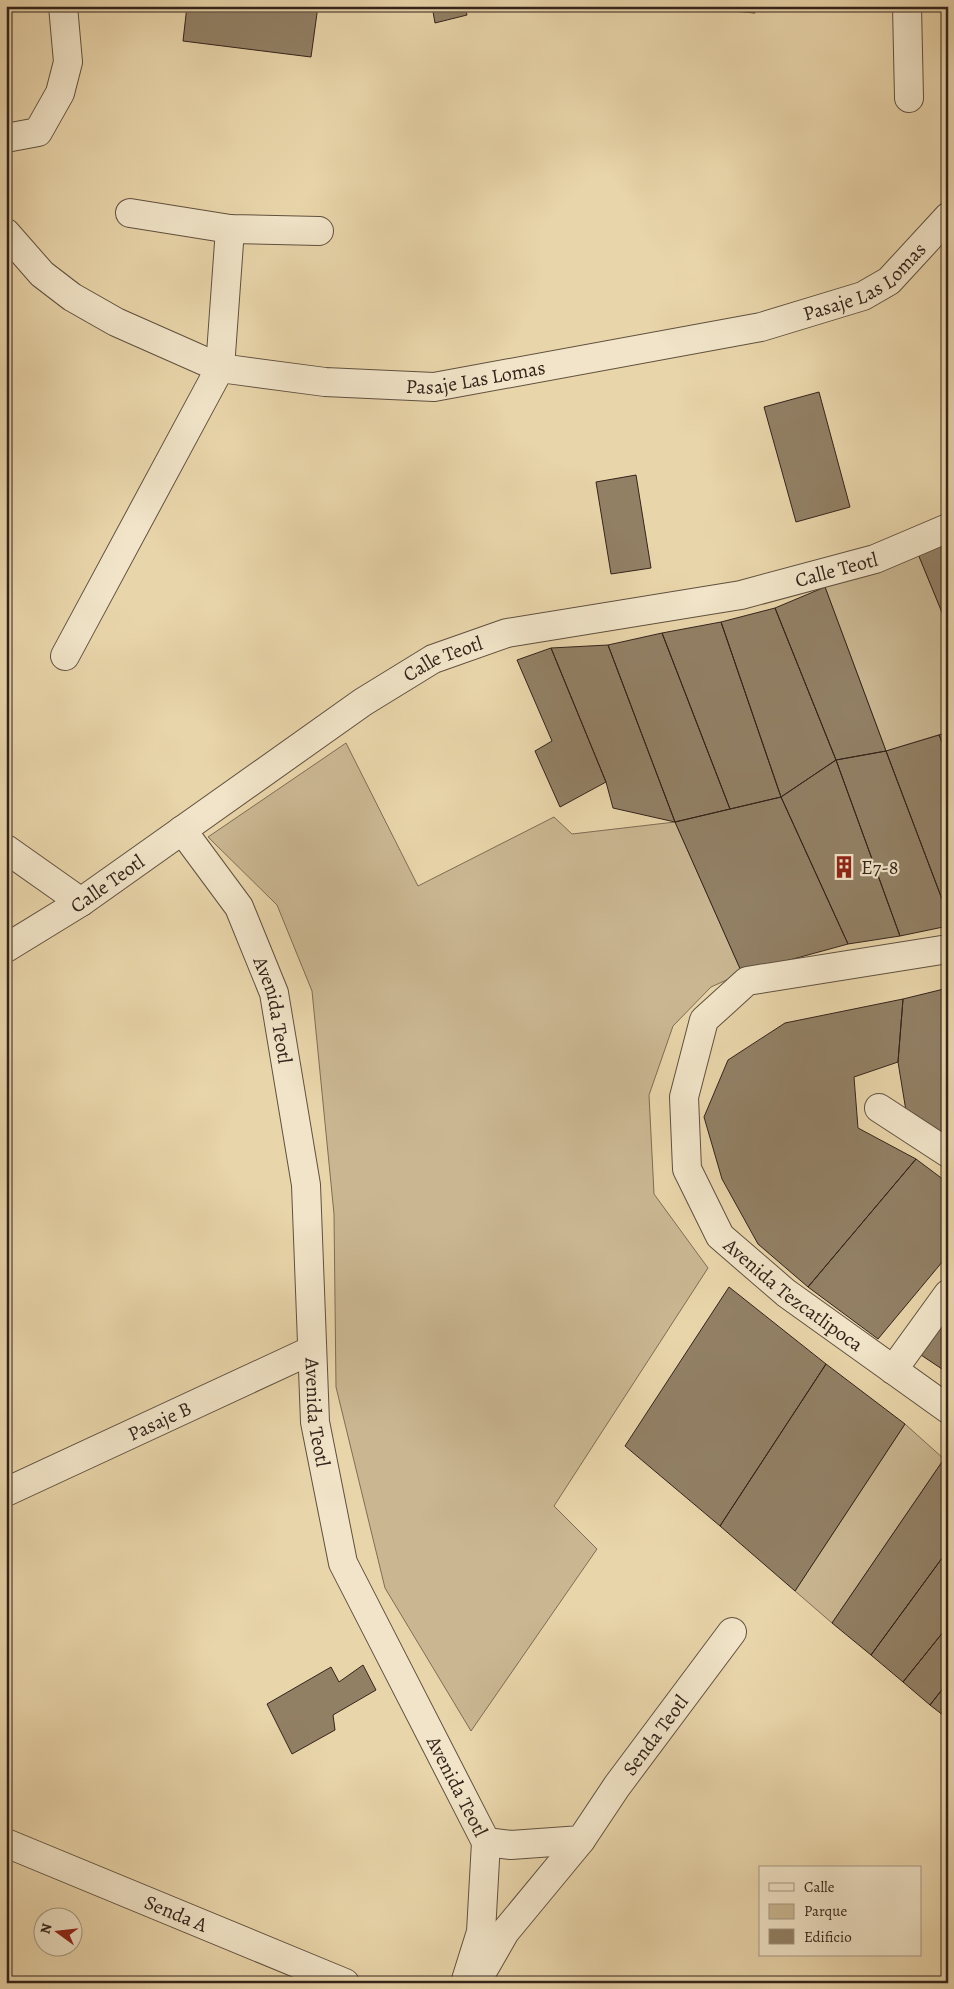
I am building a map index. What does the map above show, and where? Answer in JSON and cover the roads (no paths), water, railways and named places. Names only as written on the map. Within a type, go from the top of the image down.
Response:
[{"type":"street","points":[[6,138],[38,132],[60,93],[68,62],[63,6]]},
{"type":"street","points":[[907,6],[909,98]]},
{"type":"street","points":[[130,213],[230,230],[319,231]]},
{"type":"street","name":"Pasaje Las Lomas","points":[[6,233],[42,274],[72,297],[116,322],[220,368],[325,382],[434,387],[761,326],[863,296],[890,281],[948,217]]},
{"type":"street","points":[[65,656],[220,368],[230,230]]},
{"type":"street","name":"Calle Teotl","points":[[6,948],[81,902],[363,702],[433,659],[507,633],[740,595],[875,559],[948,528]]},
{"type":"street","name":"Avenida Teotl","points":[[182,830],[240,906],[274,993],[306,1185],[315,1422],[343,1563],[486,1842],[481,1932],[465,1983]]},
{"type":"street","points":[[6,850],[81,902]]},
{"type":"street","name":"Avenida Tezcatlipoca","points":[[948,949],[747,981],[704,1020],[684,1097],[687,1169],[720,1236],[786,1294],[948,1409]]},
{"type":"street","points":[[880,1108],[948,1153]]},
{"type":"street","points":[[893,1370],[948,1294]]},
{"type":"street","name":"Pasaje B","points":[[6,1492],[312,1350]]},
{"type":"street","name":"Senda Teotl","points":[[476,1983],[505,1932],[581,1840],[616,1786],[732,1632]]},
{"type":"street","points":[[486,1842],[511,1845],[581,1840]]},
{"type":"street","name":"Senda A","points":[[6,1843],[345,1983]]},
{"type":"place","name":"E7-8","points":[[844,867]]}]
